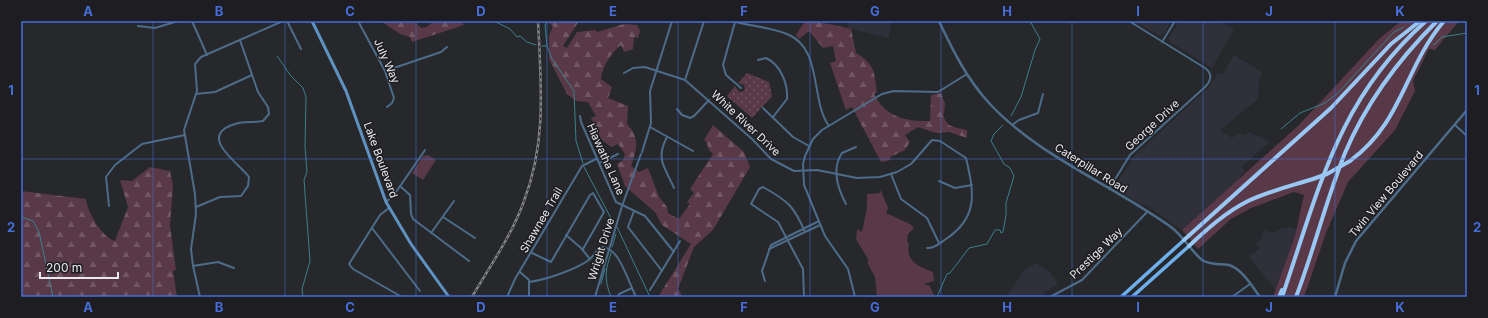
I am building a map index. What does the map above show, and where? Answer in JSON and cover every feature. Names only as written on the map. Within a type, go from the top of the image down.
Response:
[{"type":"highway","points":[[1184,240],[1330,108],[1391,44],[1420,21]]},
{"type":"highway","points":[[1282,297],[1327,164],[1350,112],[1382,65],[1426,21]]},
{"type":"highway","points":[[1297,297],[1333,185],[1356,128],[1386,80],[1419,39],[1437,21]]},
{"type":"highway","points":[[1189,246],[1221,218],[1241,205],[1261,196],[1327,174],[1350,161],[1370,144],[1386,125],[1422,52],[1444,21]]},
{"type":"highway","points":[[1279,297],[1289,277]]},
{"type":"main road","name":"Lake Boulevard","points":[[312,21],[348,95],[376,180],[386,202],[411,244],[449,297]]},
{"type":"main road","points":[[1121,297],[1184,240]]},
{"type":"main road","points":[[1132,297],[1189,246]]},
{"type":"street","points":[[138,26],[155,28],[178,21]]},
{"type":"street","points":[[192,21],[207,55]]},
{"type":"street","points":[[200,297],[191,249],[196,207],[184,126],[196,94],[195,64],[198,60],[207,55],[283,21]]},
{"type":"street","points":[[287,21],[301,49]]},
{"type":"street","name":"July Way","points":[[358,21],[385,71],[394,98],[392,103],[387,107]]},
{"type":"street","name":"Wright Drive","points":[[595,297],[622,206],[650,127],[651,116],[649,96],[672,21]]},
{"type":"street","points":[[685,80],[704,21]]},
{"type":"street","points":[[741,88],[726,75],[723,65],[734,21],[785,33],[798,41],[810,59],[823,117],[829,126]]},
{"type":"street","name":"Caterpillar Road","points":[[939,21],[967,74],[989,103],[1012,125],[1034,141],[1172,228],[1206,262],[1235,268],[1260,297]]},
{"type":"street","points":[[1129,21],[1162,42],[1175,21]]},
{"type":"street","points":[[196,207],[220,197],[240,196],[247,189],[249,177],[223,150],[220,138],[223,130],[230,126],[241,123],[262,122],[268,118],[268,107],[258,92],[240,40]]},
{"type":"street","name":"George Drive","points":[[1109,189],[1130,155],[1205,87],[1210,76],[1206,68],[1162,42]]},
{"type":"street","points":[[385,71],[441,52],[447,47]]},
{"type":"street","points":[[758,60],[766,58],[772,61],[779,69],[785,82],[787,100],[773,117]]},
{"type":"street","name":"White River Drive","points":[[624,73],[637,67],[656,70],[685,80],[752,139],[771,159],[792,170],[816,170],[868,179],[891,174],[911,164],[931,141],[936,140],[965,157],[972,185]]},
{"type":"street","points":[[855,297],[848,269],[828,240],[805,191],[803,163],[809,146],[818,134],[829,126],[882,94],[894,91],[938,92],[967,74]]},
{"type":"street","points":[[196,94],[215,92],[252,75]]},
{"type":"street","points":[[1012,125],[1019,120],[1034,116],[1038,113],[1043,94]]},
{"type":"street","points":[[677,108],[682,115],[690,118],[694,116],[709,100]]},
{"type":"street","points":[[763,108],[793,137],[809,146]]},
{"type":"street","name":"Twin View Boulevard","points":[[1335,297],[1345,263],[1356,241],[1467,110]]},
{"type":"street","name":"Hiawatha Lane","points":[[580,116],[580,122],[616,202],[622,206]]},
{"type":"street","points":[[1455,125],[1467,136]]},
{"type":"street","points":[[650,127],[693,151]]},
{"type":"street","points":[[109,206],[106,177],[115,164],[142,144],[185,135]]},
{"type":"street","points":[[668,137],[662,146],[661,156],[674,188]]},
{"type":"street","points":[[846,204],[839,188],[836,174],[841,154],[847,149],[856,147]]},
{"type":"street","points":[[386,202],[394,195],[425,150]]},
{"type":"street","points":[[599,163],[618,154]]},
{"type":"street","name":"Shawnee Trail","points":[[507,297],[582,166],[596,159]]},
{"type":"street","points":[[891,174],[901,199],[927,218],[939,243]]},
{"type":"street","points":[[927,248],[932,248],[956,232],[967,218],[972,200],[972,185],[955,188],[939,181]]},
{"type":"street","points":[[400,186],[410,195],[412,217],[469,261]]},
{"type":"street","points":[[804,297],[803,269],[785,237],[774,219],[751,204],[760,188],[763,187],[789,203],[797,213],[806,232]]},
{"type":"street","points":[[532,253],[551,262],[592,193],[596,196],[603,213],[583,249]]},
{"type":"street","points":[[431,233],[454,201]]},
{"type":"street","points":[[622,206],[646,216],[674,252]]},
{"type":"street","points":[[389,208],[381,214],[349,264],[353,269],[402,297]]},
{"type":"street","points":[[634,211],[628,227],[662,271]]},
{"type":"street","name":"Prestige Way","points":[[1050,297],[1072,287],[1087,275],[1147,212]]},
{"type":"street","points":[[443,217],[475,238]]},
{"type":"street","points":[[765,281],[762,271],[769,250],[774,242],[819,221]]},
{"type":"street","points":[[769,250],[820,224]]},
{"type":"street","points":[[372,228],[420,291]]},
{"type":"street","points":[[566,235],[583,249],[590,259]]},
{"type":"street","points":[[650,290],[680,241]]},
{"type":"street","points":[[529,282],[542,280],[582,264],[590,259],[600,247],[609,248],[614,253],[636,297]]},
{"type":"street","points":[[193,266],[215,262],[234,268]]},
{"type":"street","points":[[520,272],[526,276],[529,282],[529,297]]},
{"type":"street","points":[[1232,297],[1250,284]]},
{"type":"street","points":[[618,297],[620,294],[632,288]]},
{"type":"street","points":[[556,297],[567,297]]},
{"type":"shaded area","points":[[849,21],[891,21],[889,38],[847,28]]},
{"type":"shaded area","points":[[1134,21],[1171,21],[1164,34],[1160,36]]},
{"type":"shaded area","points":[[1179,21],[1221,21],[1234,29],[1212,68],[1170,42],[1169,38]]},
{"type":"shaded area","points":[[1234,55],[1263,73],[1259,80],[1258,99],[1220,130],[1232,138],[1239,133],[1241,135],[1246,135],[1248,132],[1261,137],[1269,143],[1241,167],[1245,171],[1240,176],[1241,177],[1182,230],[1146,205],[1138,203],[1117,190],[1116,184],[1135,155],[1208,88],[1217,76],[1216,73],[1223,74]]},
{"type":"shaded area","points":[[1291,227],[1297,230],[1276,290],[1249,257],[1260,248],[1256,244],[1262,238],[1263,230],[1273,233],[1280,229]]},
{"type":"shaded area","points":[[1037,264],[1051,273],[1058,283],[1039,297],[1006,297],[1026,268]]},
{"type":"green space","points":[[381,21],[416,23],[421,28],[427,27],[438,21],[461,21],[464,25],[412,42],[410,37],[400,34]]},
{"type":"green space","points":[[546,21],[579,21],[563,46],[567,48],[577,32],[596,30],[597,32],[624,24],[637,25],[640,31],[638,38],[634,37],[633,49],[624,52],[621,45],[617,48],[605,65],[601,79],[612,87],[608,98],[628,106],[627,124],[636,139],[636,149],[631,166],[639,172],[648,168],[659,197],[667,207],[668,213],[679,219],[690,204],[687,202],[694,193],[690,189],[713,154],[709,150],[706,141],[704,140],[713,125],[744,152],[750,167],[713,230],[694,247],[678,289],[683,297],[658,297],[691,244],[662,225],[655,212],[625,186],[617,164],[623,160],[625,154],[618,144],[611,147],[601,139],[591,118],[596,116],[588,102],[576,101],[567,94],[549,59],[549,36],[553,26]]},
{"type":"green space","points":[[805,21],[851,29],[856,53],[867,61],[874,74],[877,92],[874,94],[884,108],[890,113],[905,119],[930,121],[931,95],[941,93],[945,103],[943,114],[944,119],[952,126],[967,130],[967,138],[949,132],[936,133],[918,127],[905,135],[910,142],[905,150],[890,157],[891,160],[881,162],[852,107],[846,110],[830,63],[836,61],[833,46],[823,48],[809,31],[799,39],[796,35]]},
{"type":"green space","points":[[1401,21],[1459,21],[1434,51],[1433,49],[1429,49],[1413,81],[1415,91],[1395,130],[1348,182],[1326,233],[1304,297],[1273,297],[1295,236],[1304,195],[1294,192],[1251,208],[1231,219],[1198,249],[1182,230],[1298,126],[1379,39]]},
{"type":"green space","points":[[747,73],[769,82],[772,96],[752,118],[727,96],[735,86],[739,92],[744,91],[744,85],[738,83]]},
{"type":"green space","points":[[428,155],[436,160],[423,180],[412,173],[423,156]]},
{"type":"green space","points":[[150,167],[170,171],[173,186],[170,225],[176,270],[173,271],[177,297],[21,297],[21,191],[86,199],[92,217],[100,230],[110,239],[115,241],[128,207],[120,180],[132,181]]},
{"type":"green space","points":[[880,191],[888,208],[886,213],[910,224],[914,228],[908,234],[907,242],[909,243],[909,254],[911,259],[918,265],[933,272],[934,281],[924,284],[929,285],[935,297],[875,297],[877,296],[875,277],[867,262],[869,261],[856,239],[857,229],[862,232],[867,208],[867,194],[880,193]]},
{"type":"waterway","points":[[494,21],[510,29],[517,37],[520,36],[527,42],[536,45]]},
{"type":"waterway","points":[[547,21],[545,25],[547,46]]},
{"type":"waterway","points":[[1011,116],[1021,97],[1035,50],[1040,39],[1030,21]]},
{"type":"waterway","points":[[1281,129],[1300,113],[1325,103],[1338,93],[1394,32],[1404,27]]},
{"type":"waterway","points":[[1433,44],[1434,45],[1442,37],[1467,33]]},
{"type":"waterway","points":[[542,46],[547,46],[552,59],[574,91],[576,141],[583,163]]},
{"type":"waterway","points":[[277,56],[291,76],[303,88],[306,97],[305,146],[307,172],[304,180],[310,261],[302,289],[303,297]]},
{"type":"waterway","points":[[937,297],[947,274],[950,273],[969,248],[987,244],[995,230],[1000,230],[1001,233],[1003,232],[1006,215],[1006,203],[1014,176],[1010,168],[1004,164],[991,141],[994,134],[1003,125]]},
{"type":"waterway","points":[[584,167],[614,224]]},
{"type":"waterway","points":[[21,217],[33,221],[39,232],[53,297]]},
{"type":"waterway","points":[[617,227],[650,297]]},
{"type":"waterway","points":[[612,247],[616,234]]},
{"type":"waterway","points":[[611,253],[607,265],[606,275],[607,285],[611,297]]},
{"type":"waterway","points":[[601,284],[605,269]]},
{"type":"railway","points":[[472,297],[513,226],[524,201],[531,179],[536,156],[541,112],[538,21]]}]
